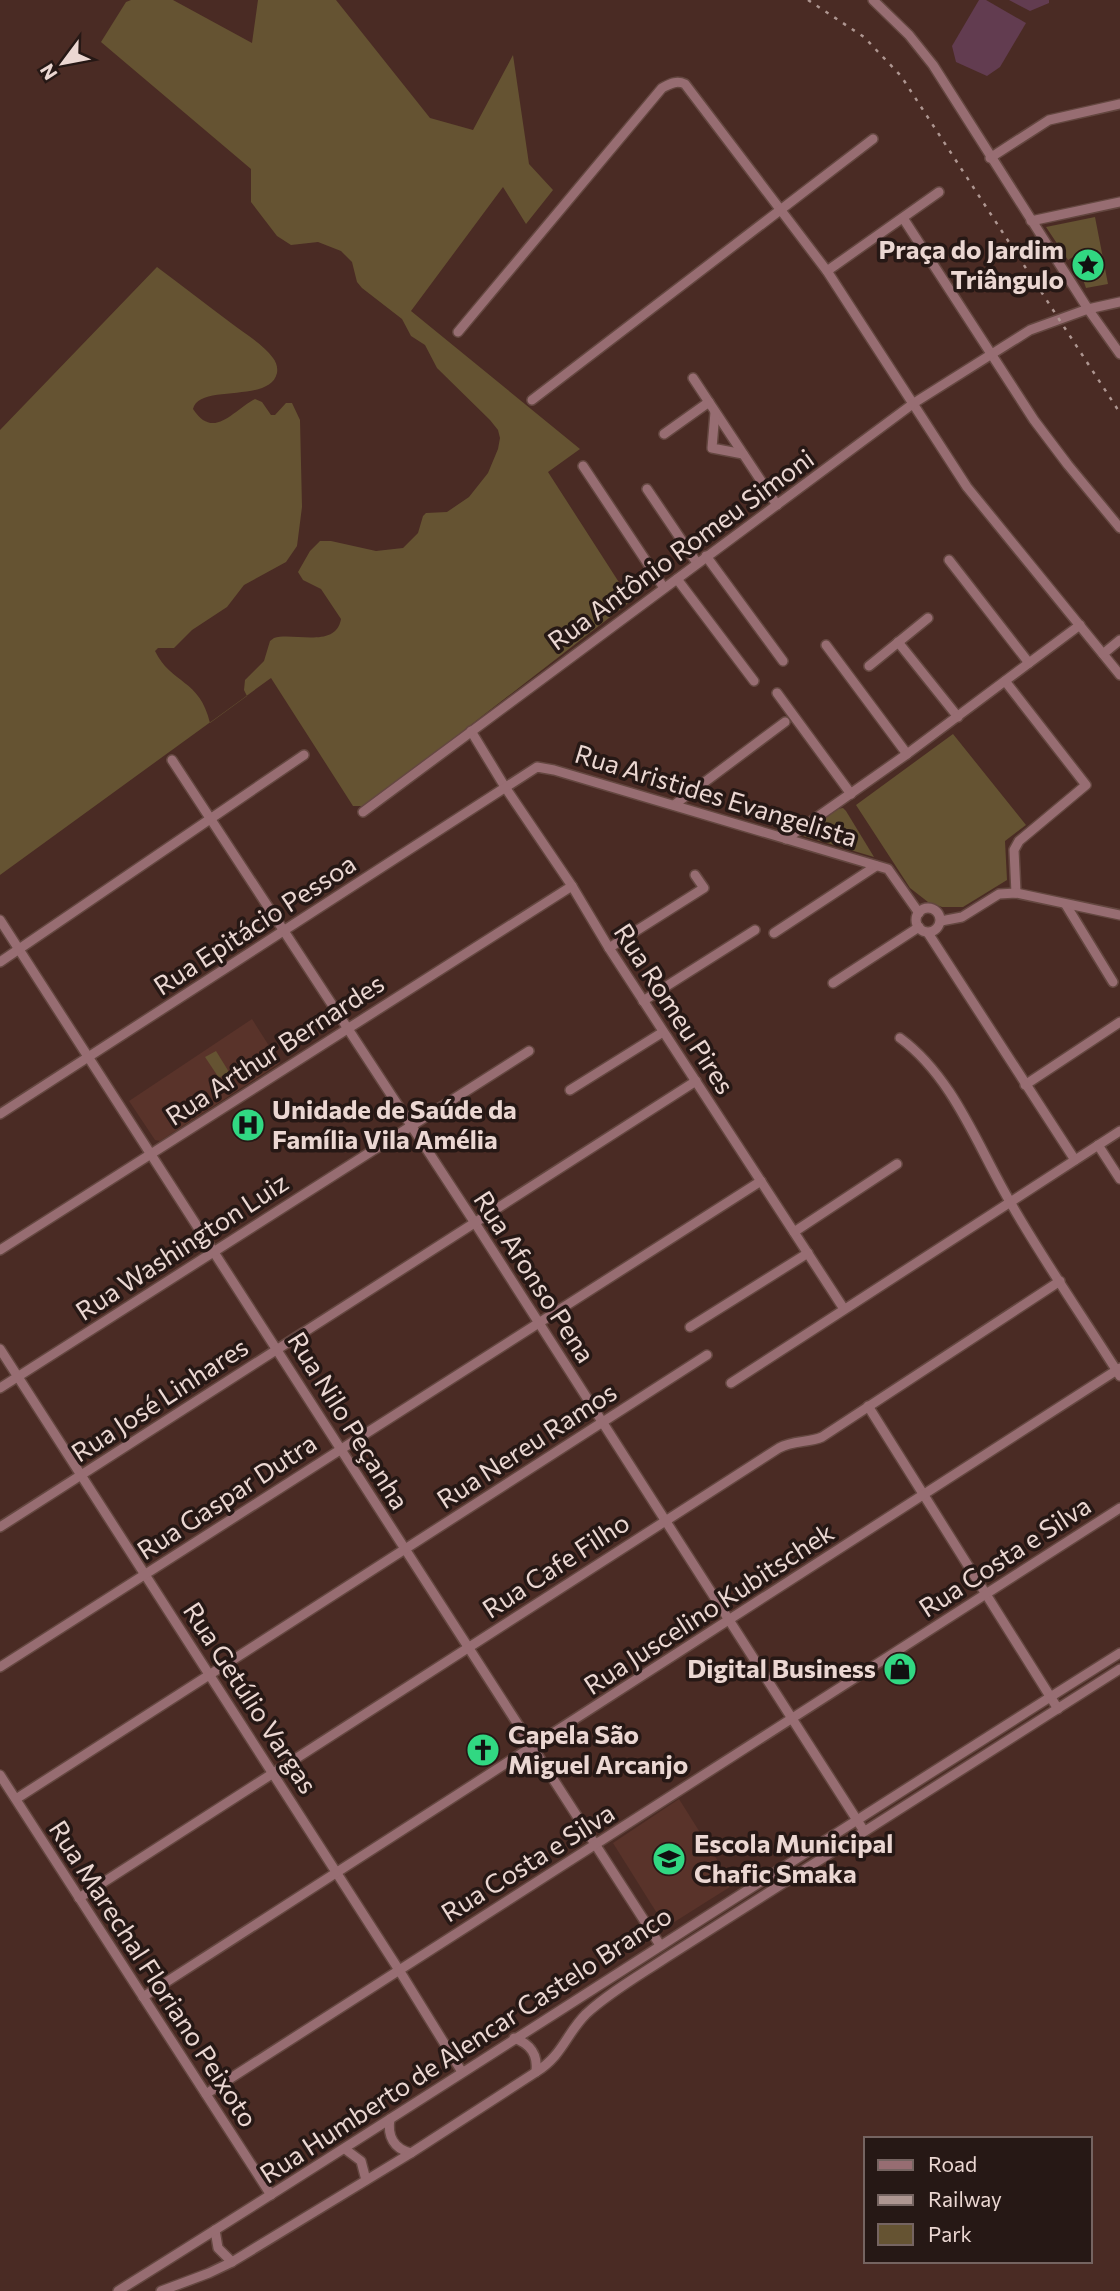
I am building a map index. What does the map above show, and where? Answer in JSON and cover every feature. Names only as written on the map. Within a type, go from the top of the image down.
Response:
[{"type":"street","points":[[873,0],[909,35],[933,65],[990,158],[1120,354]]},
{"type":"street","points":[[458,332],[662,89],[680,81],[782,209],[827,271],[967,487],[1120,675]]},
{"type":"street","points":[[990,158],[1054,118],[1120,104]]},
{"type":"street","points":[[532,400],[873,139]]},
{"type":"street","points":[[827,271],[939,192]]},
{"type":"street","points":[[1031,221],[1120,202]]},
{"type":"street","points":[[903,218],[1055,448],[1120,528]]},
{"type":"street","name":"Rua Antônio Romeu Simoni","points":[[363,812],[914,403],[1030,330],[1088,309],[1120,302]]},
{"type":"street","points":[[693,377],[777,505]]},
{"type":"street","points":[[664,434],[709,402]]},
{"type":"street","points":[[715,412],[712,448],[743,454]]},
{"type":"street","points":[[583,466],[664,588]]},
{"type":"street","points":[[647,489],[697,563]]},
{"type":"street","points":[[706,556],[783,661]]},
{"type":"street","points":[[949,560],[1030,663]]},
{"type":"street","points":[[677,579],[754,681]]},
{"type":"street","points":[[869,666],[928,618]]},
{"type":"street","points":[[786,839],[958,717],[1080,625]]},
{"type":"street","points":[[1102,653],[1120,640]]},
{"type":"street","points":[[898,642],[958,717]]},
{"type":"street","points":[[826,645],[906,754]]},
{"type":"street","points":[[1005,681],[1086,785],[1018,841],[1014,850],[1016,893]]},
{"type":"street","points":[[777,693],[850,794]]},
{"type":"street","points":[[674,805],[785,722]]},
{"type":"street","name":"Rua Romeu Pires","points":[[471,731],[844,1309]]},
{"type":"street","points":[[0,961],[304,755]]},
{"type":"street","name":"Rua Afonso Pena","points":[[172,760],[412,1125],[864,1831]]},
{"type":"street","name":"Rua Aristides Evangelista","points":[[532,769],[541,767],[554,770],[888,869],[919,913]]},
{"type":"street","name":"Rua Epitácio Pessoa","points":[[0,1114],[532,769]]},
{"type":"street","points":[[774,933],[876,866]]},
{"type":"street","points":[[609,948],[704,888],[695,875]]},
{"type":"street","name":"Rua Arthur Bernardes","points":[[0,1250],[572,886]]},
{"type":"street","points":[[941,921],[962,917],[999,894],[1016,893],[1120,915]]},
{"type":"street","points":[[1066,905],[1113,982]]},
{"type":"street","points":[[928,933],[936,931],[941,921],[939,913],[925,908],[916,920],[919,928],[928,933],[1075,1160]]},
{"type":"street","name":"Rua Nilo Peçanha","points":[[0,920],[660,1945]]},
{"type":"street","points":[[833,983],[919,928]]},
{"type":"street","points":[[643,1001],[755,930]]},
{"type":"street","points":[[1025,1085],[1120,1022]]},
{"type":"street","points":[[570,1090],[663,1032]]},
{"type":"street","points":[[900,1038],[928,1061],[942,1081],[1010,1202],[1119,1371]]},
{"type":"street","name":"Rua Washington Luiz","points":[[0,1388],[528,1051]]},
{"type":"street","name":"Rua José Linhares","points":[[0,1527],[696,1081]]},
{"type":"street","points":[[731,1383],[1120,1131]]},
{"type":"street","points":[[1098,1145],[1120,1179]]},
{"type":"street","points":[[794,1232],[897,1164]]},
{"type":"street","name":"Rua Gaspar Dutra","points":[[0,1667],[761,1181]]},
{"type":"street","points":[[690,1327],[808,1253]]},
{"type":"street","name":"Rua Cafe Filho","points":[[79,1898],[779,1448],[793,1442],[822,1437],[1060,1281]]},
{"type":"street","name":"Rua Getúlio Vargas","points":[[0,1349],[462,2072]]},
{"type":"street","name":"Rua Nereu Ramos","points":[[16,1799],[707,1355]]},
{"type":"street","name":"Rua Juscelino Kubitschek","points":[[143,1997],[1119,1371]]},
{"type":"street","points":[[868,1406],[1058,1709]]},
{"type":"street","name":"Rua Costa e Silva","points":[[206,2094],[1120,1507]]},
{"type":"street","name":"Rua Humberto de Alencar Castelo Branco","points":[[118,2291],[1120,1653]]},
{"type":"street","name":"Rua Humberto de Alencar Castelo Branco","points":[[161,2291],[232,2262],[411,2153],[536,2072],[554,2059],[575,2027],[600,2003],[667,1957],[1120,1669]]},
{"type":"street","name":"Rua Marechal Floriano Peixoto","points":[[0,1775],[271,2196]]},
{"type":"street","points":[[514,2038],[531,2049],[537,2062],[536,2072]]},
{"type":"street","points":[[390,2119],[389,2133],[393,2142],[411,2153]]},
{"type":"street","points":[[345,2148],[361,2161],[366,2180]]},
{"type":"street","points":[[215,2230],[218,2248],[232,2262]]},
{"type":"shaded area","points":[[979,0],[986,0],[1026,23],[1000,67],[987,76],[956,62],[952,46]]},
{"type":"shaded area","points":[[1009,0],[1049,0],[1049,3],[1030,11]]},
{"type":"shaded area","points":[[252,1019],[280,1063],[160,1141],[155,1140],[129,1101]]},
{"type":"shaded area","name":"Escola Municipal Chafic Smaka","points":[[679,1799],[733,1885],[665,1926],[613,1843]]},
{"type":"green space","points":[[173,0],[252,43],[258,0],[336,0],[430,118],[473,130],[513,55],[529,164],[553,190],[526,224],[503,187],[411,311],[580,449],[548,472],[631,601],[366,806],[353,806],[271,678],[247,696],[244,690],[245,680],[264,661],[270,641],[274,638],[323,637],[337,628],[341,619],[321,589],[303,580],[298,572],[310,551],[320,541],[376,551],[403,548],[418,533],[426,513],[447,512],[469,497],[488,473],[498,449],[498,430],[437,368],[425,345],[411,336],[402,319],[362,288],[357,282],[352,262],[341,251],[318,242],[291,245],[277,236],[251,202],[251,169],[101,42],[126,2]]},
{"type":"green space","name":"Praça do Jardim Triângulo","points":[[1095,217],[1108,284],[1086,288],[1075,256],[1068,260],[1046,227]]},
{"type":"green space","points":[[157,267],[259,344],[269,353],[276,365],[277,373],[272,382],[262,388],[220,394],[198,401],[193,409],[201,418],[216,423],[255,399],[262,402],[271,415],[275,415],[286,403],[292,403],[300,420],[302,507],[297,546],[286,562],[244,585],[227,607],[192,630],[174,648],[158,648],[155,651],[169,670],[199,698],[210,722],[0,875],[0,430]]},
{"type":"green space","points":[[953,734],[1026,825],[1005,841],[1007,880],[963,907],[942,907],[928,902],[910,888],[856,805]]},
{"type":"green space","points":[[843,808],[874,857],[803,836],[837,809]]},
{"type":"green space","points":[[216,1051],[229,1072],[219,1078],[205,1057]]},
{"type":"railway","points":[[808,0],[864,37],[901,76],[1120,413]]},
{"type":"place","name":"Praça do Jardim Triângulo","points":[[1088,265]]},
{"type":"place","name":"Unidade de Saúde da Família Vila Amélia","points":[[248,1125]]},
{"type":"place","name":"Digital Business","points":[[900,1669]]},
{"type":"place","name":"Capela São Miguel Arcanjo","points":[[483,1750]]},
{"type":"place","name":"Escola Municipal Chafic Smaka","points":[[669,1859]]}]
